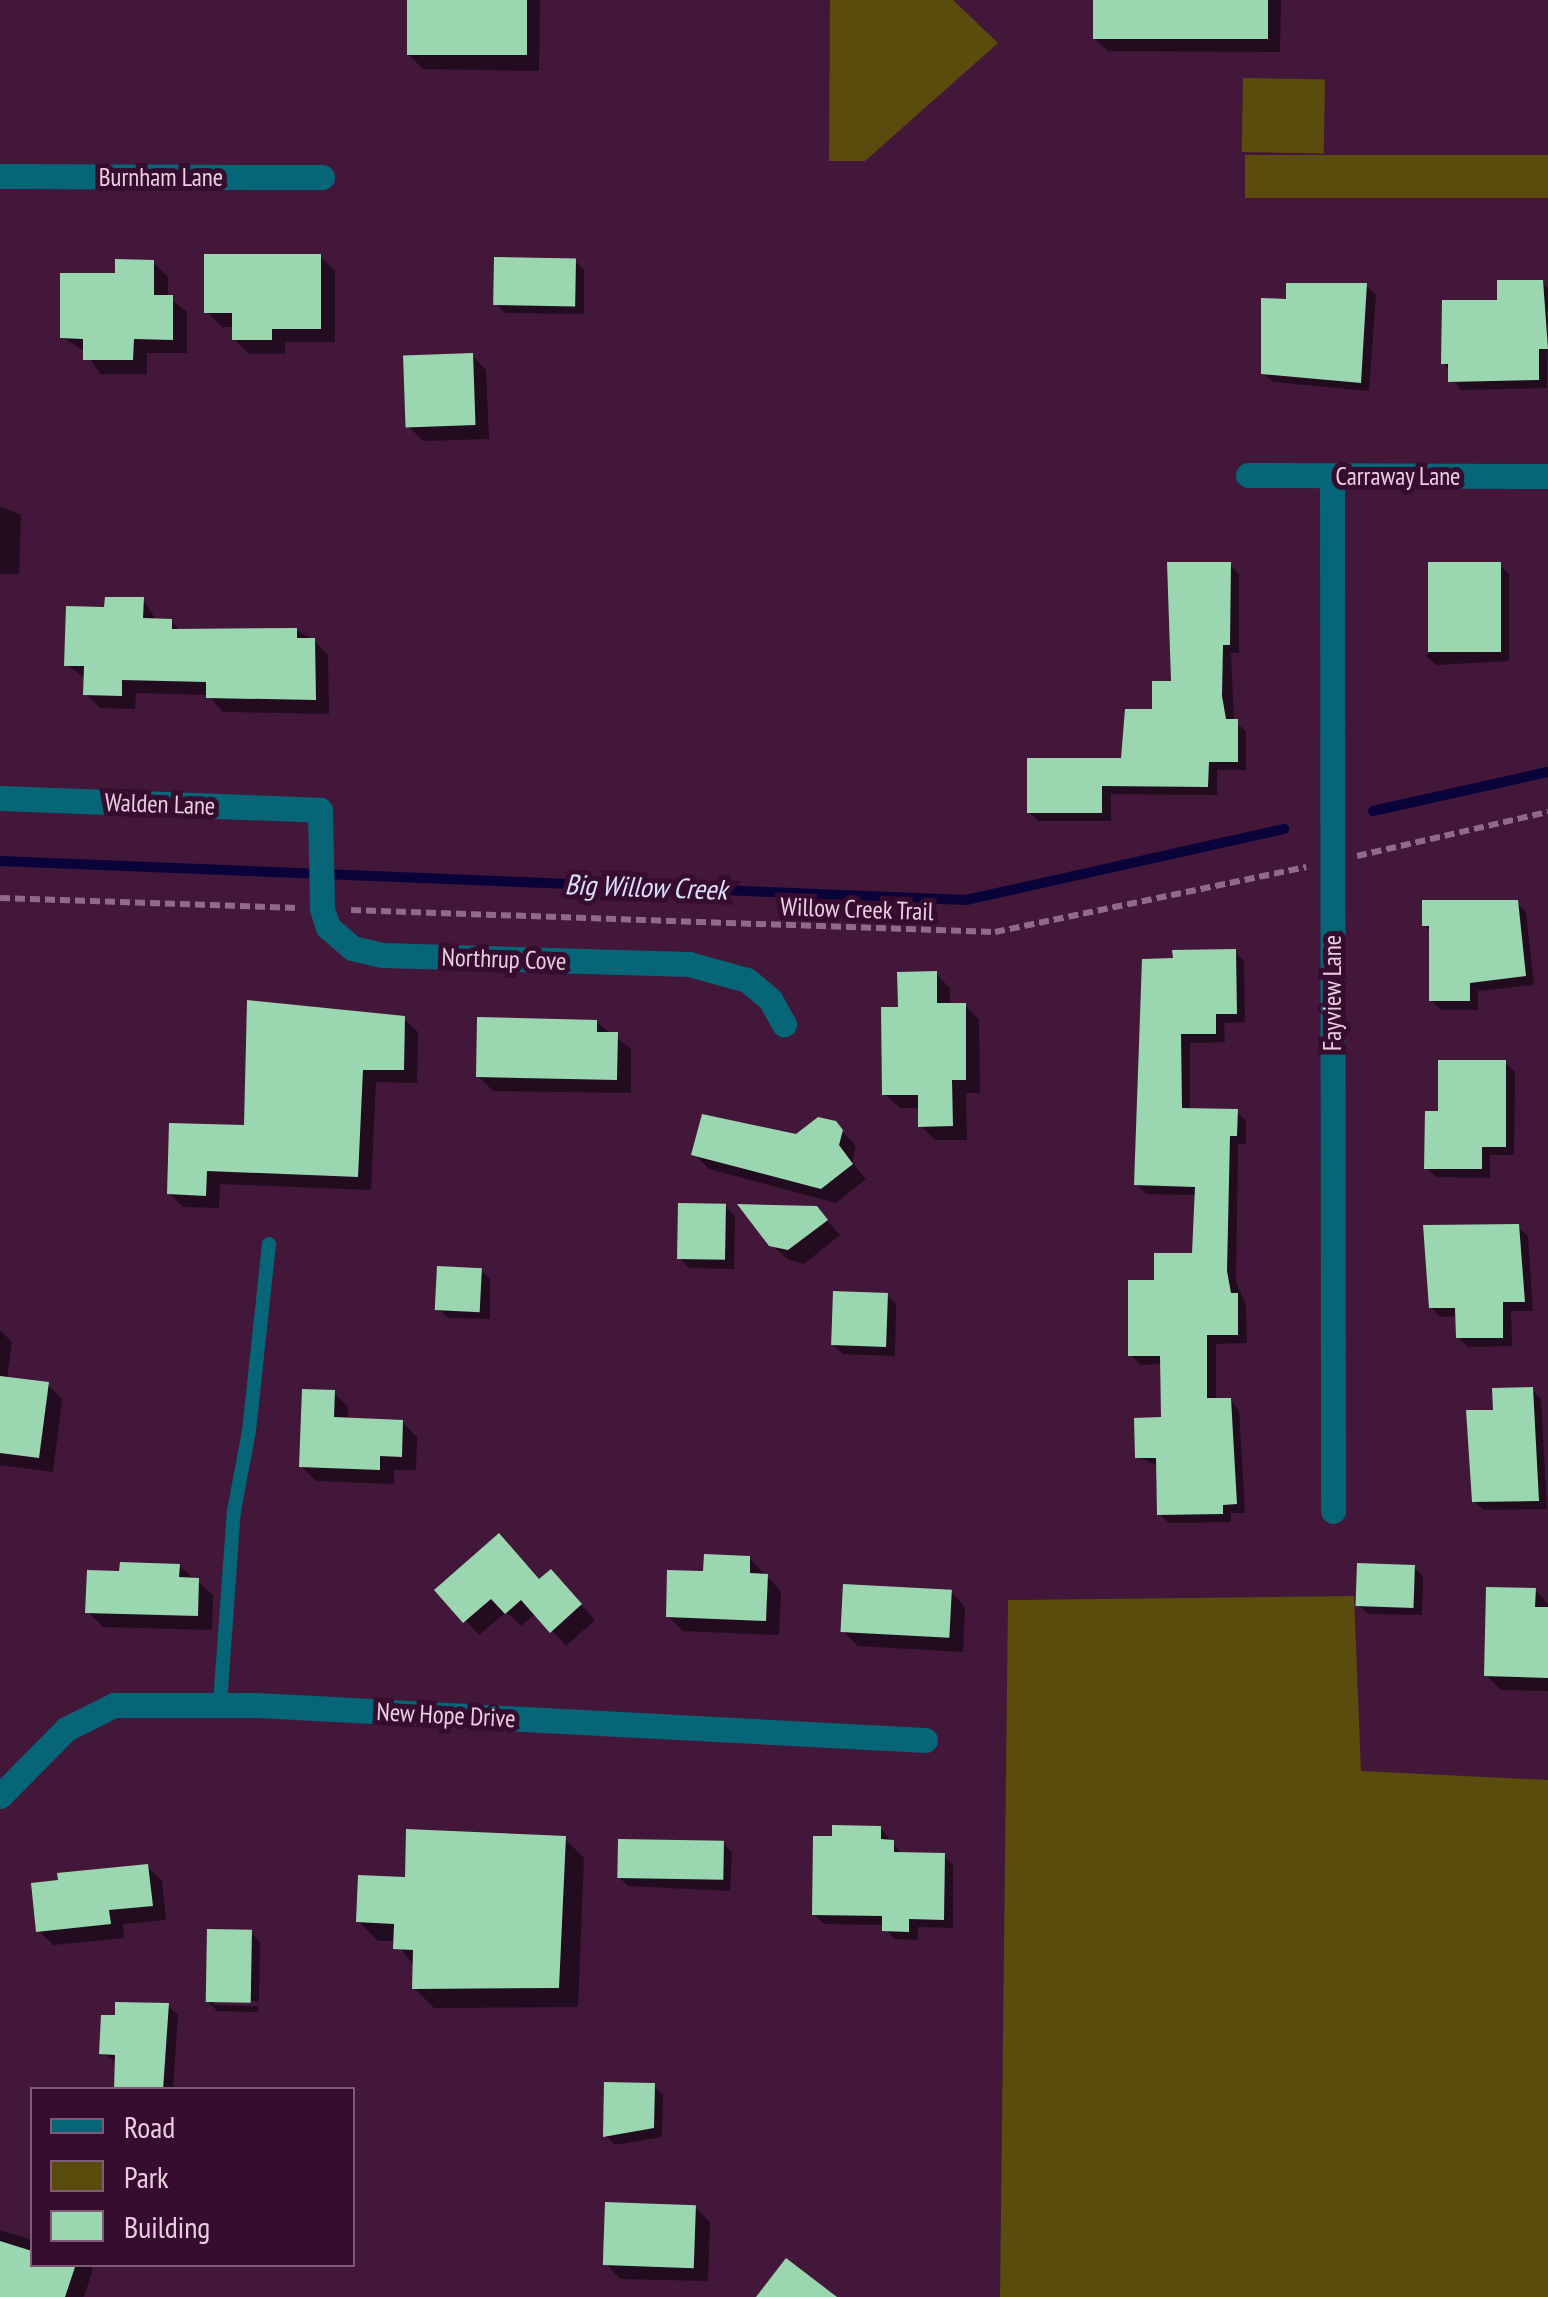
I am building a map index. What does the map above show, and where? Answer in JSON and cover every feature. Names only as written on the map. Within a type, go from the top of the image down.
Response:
[{"type":"street","name":"Burnham Lane","points":[[0,176],[322,177]]},
{"type":"street","name":"Carraway Lane","points":[[1248,475],[1548,476]]},
{"type":"street","name":"Fayview Lane","points":[[1332,476],[1332,1510]]},
{"type":"street","name":"Walden Lane","points":[[0,798],[320,822]]},
{"type":"street","name":"Northrup Cove","points":[[320,822],[318,906],[338,939],[367,954],[689,964],[748,980],[770,999],[784,1024]]},
{"type":"street","name":"New Hope Drive","points":[[0,1796],[84,1715],[114,1705],[220,1704],[925,1740]]},
{"type":"lane","points":[[220,1704],[234,1510],[250,1431],[268,1244]]},
{"type":"path","points":[[1353,856],[1548,812]]},
{"type":"path","name":"Willow Creek Trail","points":[[0,898],[996,932],[1310,866]]},
{"type":"green space","points":[[830,0],[953,0],[998,43],[865,161],[829,161]]},
{"type":"green space","points":[[1243,78],[1325,79],[1324,153],[1242,152]]},
{"type":"green space","points":[[1245,155],[1548,155],[1548,198],[1245,198]]},
{"type":"green space","points":[[1354,1596],[1361,1771],[1548,1780],[1548,2297],[1000,2297],[1008,1600]]},
{"type":"building","points":[[407,0],[527,0],[527,55],[407,55]]},
{"type":"building","points":[[1093,0],[1268,0],[1268,39],[1093,39]]},
{"type":"building","points":[[204,254],[321,254],[321,329],[272,329],[272,340],[232,340],[232,313],[204,313]]},
{"type":"building","points":[[494,257],[576,258],[575,306],[493,305]]},
{"type":"building","points":[[115,259],[154,260],[154,295],[173,295],[173,340],[134,339],[133,360],[83,360],[83,339],[60,338],[60,273],[115,273]]},
{"type":"building","points":[[1497,280],[1543,280],[1548,349],[1539,349],[1539,380],[1448,382],[1448,364],[1441,364],[1442,300],[1497,300]]},
{"type":"building","points":[[1286,283],[1367,283],[1361,383],[1261,374],[1261,298],[1286,299]]},
{"type":"building","points":[[473,353],[476,425],[406,427],[403,355]]},
{"type":"building","points":[[1167,562],[1231,562],[1230,645],[1223,645],[1222,696],[1226,719],[1238,719],[1238,762],[1209,762],[1208,787],[1102,786],[1102,813],[1027,813],[1027,758],[1121,758],[1125,709],[1152,709],[1152,681],[1171,681]]},
{"type":"building","points":[[1428,562],[1501,562],[1501,652],[1428,652]]},
{"type":"building","points":[[105,597],[144,597],[143,618],[172,619],[172,629],[297,628],[297,638],[315,638],[316,700],[206,698],[206,682],[122,680],[122,696],[83,695],[84,666],[64,666],[66,606],[104,607]]},
{"type":"building","points":[[1422,900],[1518,900],[1526,976],[1470,983],[1470,1001],[1429,1001],[1429,926],[1422,926]]},
{"type":"building","points":[[1236,949],[1237,1014],[1216,1014],[1216,1034],[1181,1034],[1182,1108],[1238,1109],[1237,1136],[1230,1136],[1227,1271],[1231,1293],[1238,1293],[1238,1335],[1207,1335],[1207,1398],[1231,1398],[1237,1504],[1223,1505],[1223,1514],[1157,1515],[1156,1458],[1135,1458],[1134,1418],[1161,1417],[1160,1356],[1128,1356],[1128,1280],[1154,1280],[1154,1253],[1192,1253],[1195,1187],[1134,1185],[1142,959],[1173,958],[1172,950]]},
{"type":"building","points":[[937,971],[937,1003],[966,1003],[966,1080],[952,1080],[953,1126],[918,1127],[918,1095],[882,1095],[881,1007],[898,1007],[897,972]]},
{"type":"building","points":[[247,1000],[405,1016],[404,1070],[363,1070],[358,1177],[207,1171],[206,1196],[167,1194],[169,1123],[244,1125]]},
{"type":"building","points":[[477,1017],[597,1020],[597,1032],[618,1032],[617,1080],[476,1077]]},
{"type":"building","points":[[1438,1060],[1506,1060],[1506,1147],[1482,1147],[1482,1169],[1424,1169],[1425,1111],[1438,1111]]},
{"type":"building","points":[[702,1114],[796,1134],[818,1117],[836,1121],[843,1130],[839,1145],[853,1164],[821,1189],[691,1155]]},
{"type":"building","points":[[678,1203],[726,1204],[725,1260],[677,1259]]},
{"type":"building","points":[[737,1204],[817,1206],[828,1220],[788,1250],[769,1246]]},
{"type":"building","points":[[1519,1224],[1525,1302],[1503,1302],[1503,1338],[1456,1338],[1455,1308],[1429,1308],[1423,1225]]},
{"type":"building","points":[[437,1266],[482,1268],[480,1312],[435,1310]]},
{"type":"building","points":[[833,1291],[888,1293],[886,1347],[831,1345]]},
{"type":"building","points":[[0,1376],[49,1382],[39,1458],[0,1453]]},
{"type":"building","points":[[1533,1387],[1539,1501],[1472,1502],[1466,1410],[1493,1410],[1492,1388]]},
{"type":"building","points":[[302,1389],[335,1390],[334,1417],[403,1420],[402,1457],[380,1456],[380,1470],[299,1467]]},
{"type":"building","points":[[499,1533],[539,1579],[551,1569],[582,1604],[550,1633],[521,1600],[505,1614],[491,1599],[463,1623],[434,1590]]},
{"type":"building","points":[[704,1554],[750,1556],[750,1573],[768,1574],[766,1621],[666,1617],[667,1570],[703,1571]]},
{"type":"building","points":[[120,1562],[180,1564],[179,1577],[199,1578],[198,1616],[85,1613],[87,1570],[119,1571]]},
{"type":"building","points":[[1357,1563],[1415,1565],[1413,1608],[1355,1606]]},
{"type":"building","points":[[843,1584],[952,1590],[949,1638],[840,1632]]},
{"type":"building","points":[[1486,1587],[1536,1588],[1535,1607],[1548,1607],[1548,1678],[1484,1676]]},
{"type":"building","points":[[832,1825],[881,1826],[881,1839],[894,1840],[894,1852],[945,1853],[944,1920],[909,1919],[909,1932],[882,1931],[882,1916],[812,1915],[813,1836],[832,1836]]},
{"type":"building","points":[[406,1829],[566,1836],[559,1988],[412,1989],[413,1950],[393,1949],[394,1924],[356,1922],[358,1875],[405,1877]]},
{"type":"building","points":[[618,1839],[724,1841],[723,1880],[617,1878]]},
{"type":"building","points":[[148,1864],[153,1906],[109,1910],[111,1924],[36,1932],[31,1883],[58,1880],[57,1873]]},
{"type":"building","points":[[207,1929],[252,1930],[251,2003],[206,2002]]},
{"type":"building","points":[[115,2002],[169,2003],[163,2087],[114,2087],[115,2055],[99,2054],[101,2015],[115,2015]]},
{"type":"building","points":[[604,2082],[655,2083],[654,2128],[603,2137]]},
{"type":"building","points":[[605,2202],[696,2205],[694,2268],[603,2265]]},
{"type":"building","points":[[0,2241],[30,2250],[30,2267],[75,2267],[65,2297],[0,2297]]},
{"type":"building","points":[[786,2258],[837,2297],[756,2297]]},
{"type":"waterway","name":"Big Willow Creek","points":[[1373,811],[1548,772]]},
{"type":"waterway","name":"Big Willow Creek","points":[[0,861],[966,900],[1284,829]]}]
